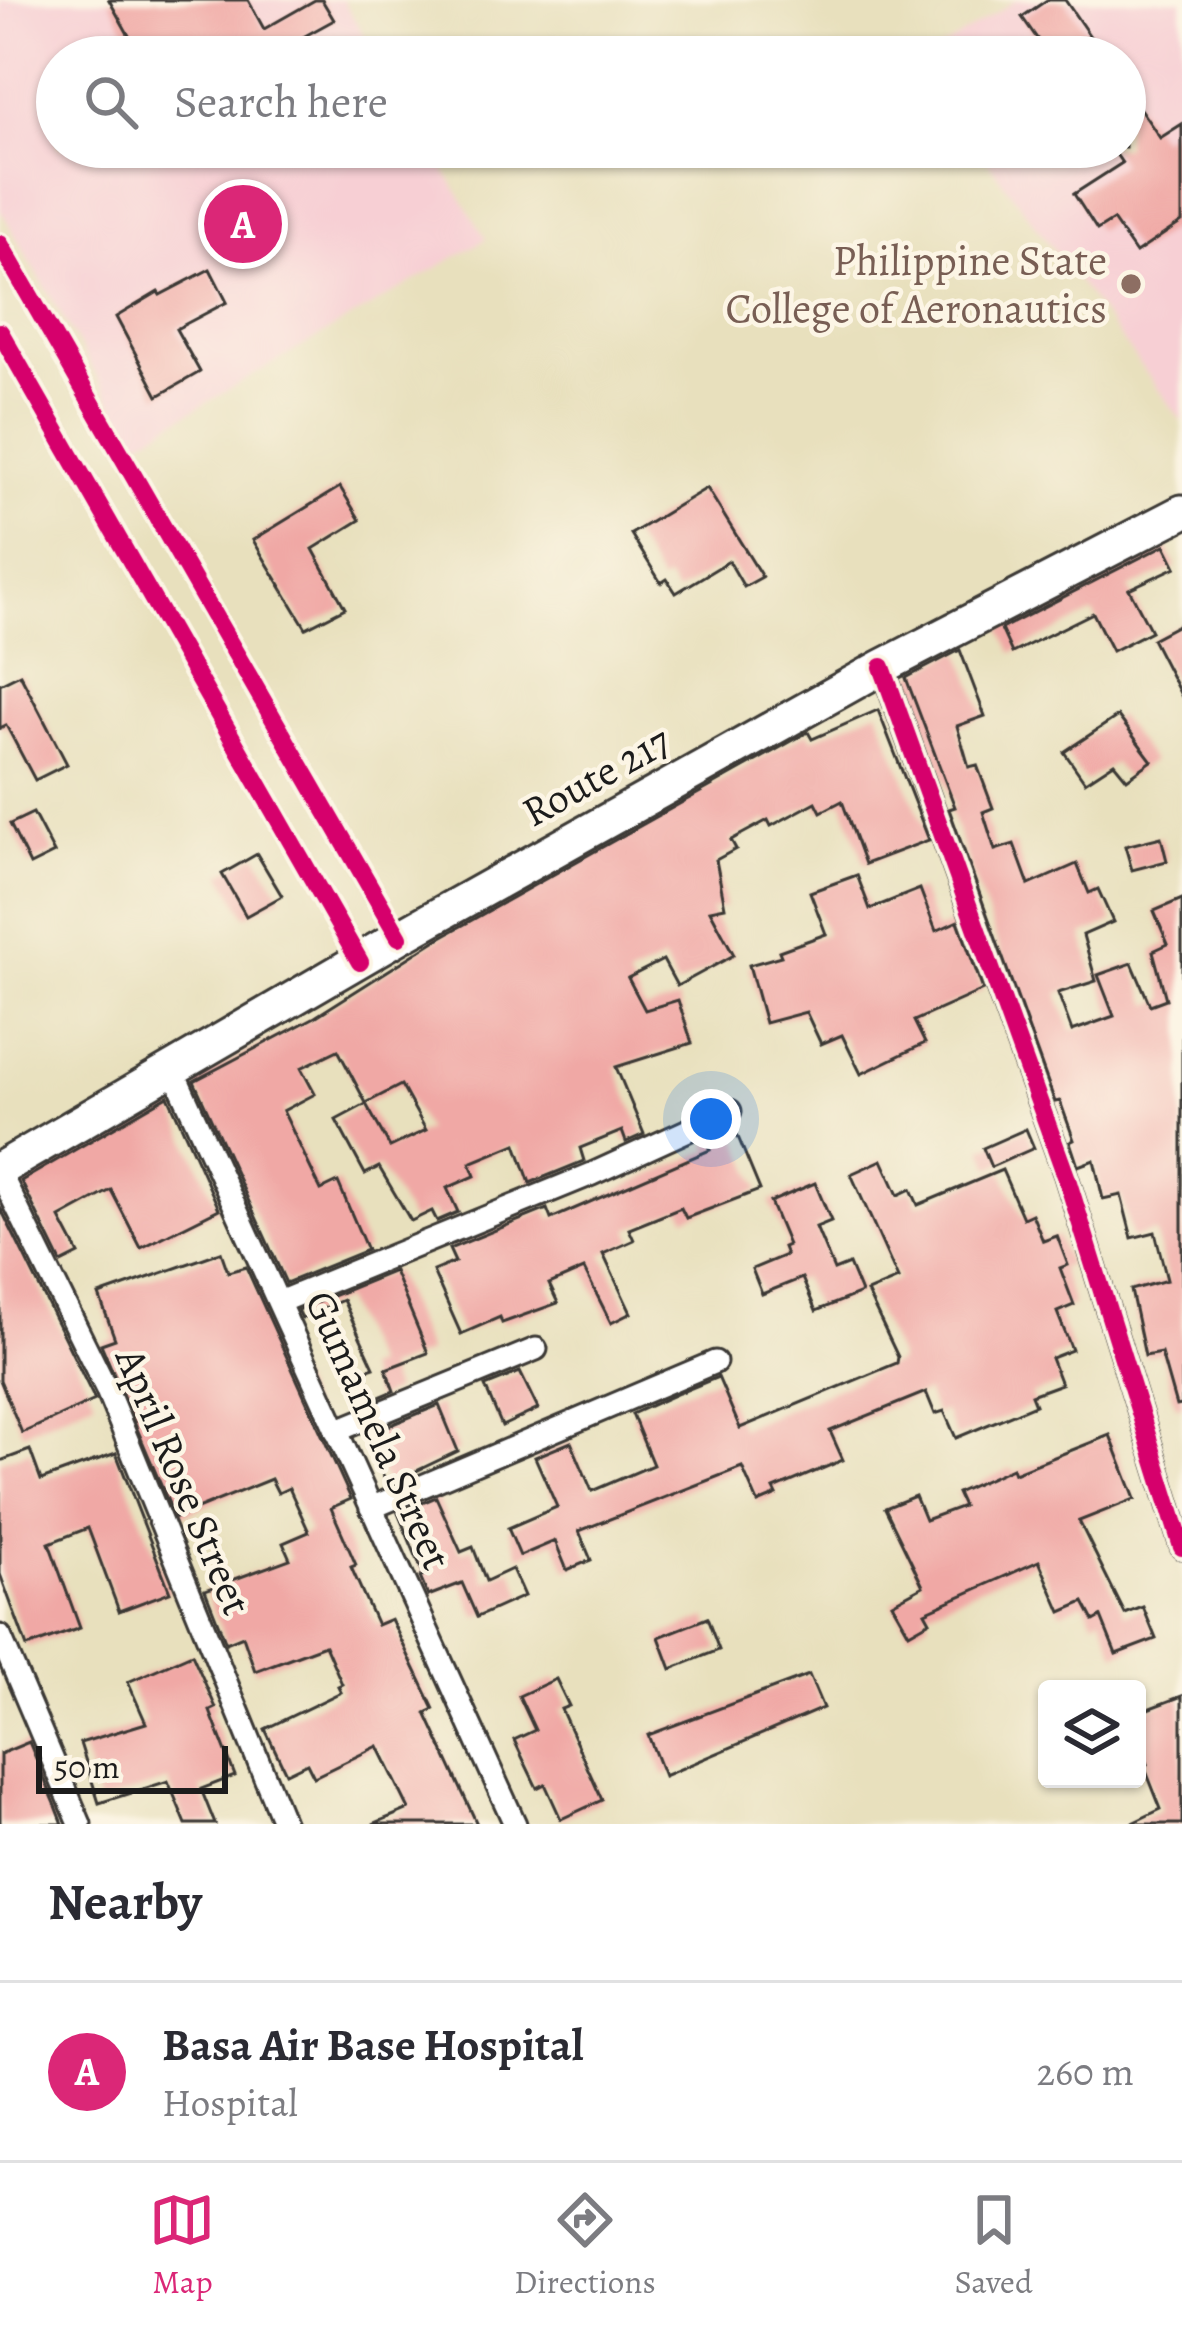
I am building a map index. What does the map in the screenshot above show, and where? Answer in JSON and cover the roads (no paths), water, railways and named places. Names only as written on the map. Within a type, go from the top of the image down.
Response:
[{"type":"main road","name":"Route 217","points":[[0,1171],[172,1068],[882,667],[1182,512]]},
{"type":"street","points":[[882,667],[1066,1176],[1182,1547]]},
{"type":"street","name":"Gumamela Street","points":[[172,1068],[515,1824]]},
{"type":"street","points":[[279,1302],[730,1112]]},
{"type":"street","name":"April Rose Street","points":[[0,1171],[106,1388],[284,1824]]},
{"type":"street","points":[[336,1431],[536,1349]]},
{"type":"street","points":[[371,1508],[716,1362]]},
{"type":"street","points":[[0,1636],[80,1824]]},
{"type":"place","name":"Basa Air Base Hospital","points":[[243,224]]},
{"type":"place","name":"Philippine State College of Aeronautics","points":[[1131,284]]}]
